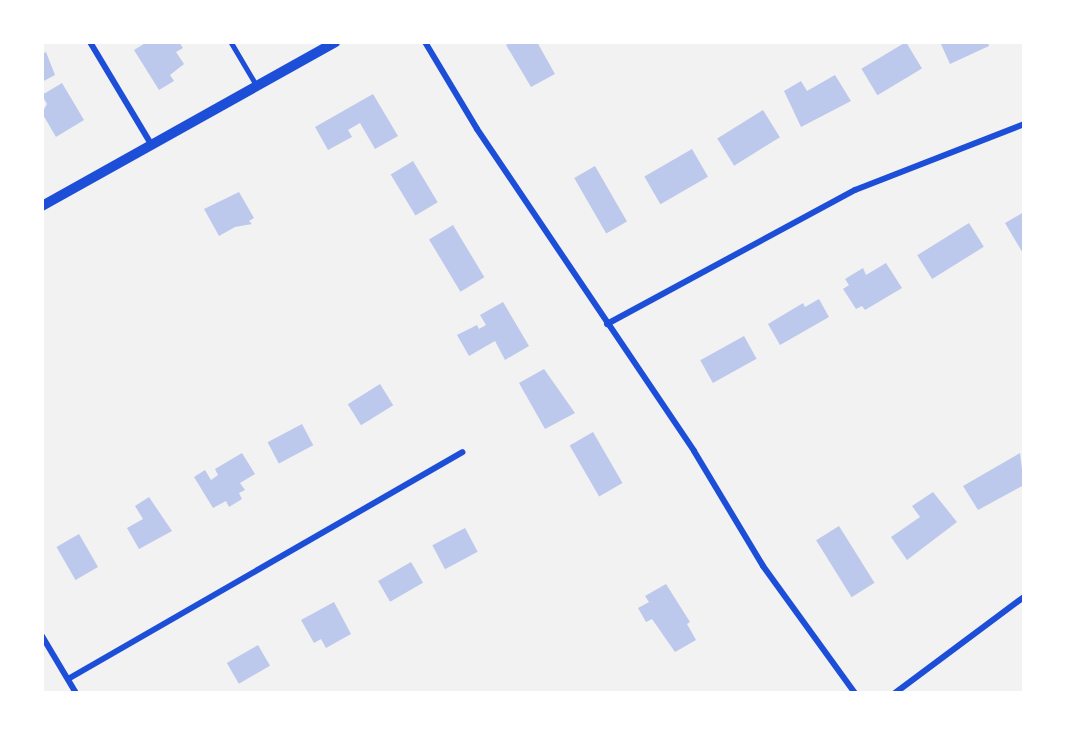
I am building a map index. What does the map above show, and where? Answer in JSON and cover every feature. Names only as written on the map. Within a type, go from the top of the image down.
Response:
[{"type":"street","points":[[90,42],[151,144]]},
{"type":"street","points":[[42,206],[336,42]]},
{"type":"street","points":[[425,42],[477,129],[694,451],[778,589],[855,693]]},
{"type":"street","points":[[608,324],[855,190],[1024,124]]},
{"type":"street","points":[[68,679],[462,452]]},
{"type":"street","points":[[896,693],[1024,597]]},
{"type":"street","points":[[42,636],[76,693]]},
{"type":"lane","points":[[231,42],[258,86]]},
{"type":"building","points":[[147,42],[179,42],[183,48],[176,52],[184,64],[170,75],[174,81],[159,90],[134,50]]},
{"type":"building","points":[[512,42],[537,42],[555,74],[531,87],[506,45]]},
{"type":"building","points":[[906,42],[922,69],[877,95],[861,69]]},
{"type":"building","points":[[940,42],[988,42],[989,46],[950,64]]},
{"type":"building","points":[[46,52],[55,75],[42,82],[42,54]]},
{"type":"building","points":[[835,75],[851,101],[801,127],[784,91],[801,81],[807,91]]},
{"type":"building","points":[[62,83],[84,120],[56,137],[42,113],[47,104],[42,95]]},
{"type":"building","points":[[373,94],[398,136],[375,149],[360,123],[348,130],[352,137],[328,150],[315,127]]},
{"type":"building","points":[[763,110],[780,137],[734,166],[717,139]]},
{"type":"building","points":[[692,149],[708,177],[660,204],[644,176]]},
{"type":"building","points":[[413,161],[438,202],[415,216],[391,174]]},
{"type":"building","points":[[595,166],[627,221],[606,233],[574,178]]},
{"type":"building","points":[[239,192],[254,218],[249,221],[252,224],[235,227],[219,236],[204,209]]},
{"type":"building","points":[[1024,212],[1024,255],[1005,223]]},
{"type":"building","points":[[969,223],[984,247],[932,279],[917,255]]},
{"type":"building","points":[[453,225],[484,277],[460,292],[429,239]]},
{"type":"building","points":[[886,263],[902,288],[865,310],[862,306],[856,309],[843,289],[849,285],[845,279],[863,268],[866,275]]},
{"type":"building","points":[[819,299],[829,317],[780,345],[768,324],[803,303],[805,307]]},
{"type":"building","points":[[503,302],[529,346],[505,360],[495,341],[469,356],[457,335],[477,325],[479,329],[486,325],[480,315]]},
{"type":"building","points":[[744,336],[757,359],[713,383],[700,360]]},
{"type":"building","points":[[544,369],[575,413],[545,429],[519,383]]},
{"type":"building","points":[[380,384],[393,405],[361,425],[348,404]]},
{"type":"building","points":[[302,424],[313,445],[279,464],[268,442]]},
{"type":"building","points":[[593,432],[622,483],[599,497],[570,446]]},
{"type":"building","points":[[242,453],[255,474],[240,483],[245,490],[239,493],[242,499],[229,507],[226,501],[213,508],[194,477],[205,470],[211,480],[218,475],[215,469]]},
{"type":"building","points":[[1020,453],[1024,485],[978,510],[963,486]]},
{"type":"building","points":[[933,492],[957,522],[907,560],[891,537],[920,517],[912,506]]},
{"type":"building","points":[[149,497],[172,531],[139,549],[127,528],[143,519],[135,506]]},
{"type":"building","points":[[839,526],[875,583],[852,597],[816,540]]},
{"type":"building","points":[[465,528],[478,552],[445,569],[432,545]]},
{"type":"building","points":[[79,534],[98,567],[75,580],[56,547]]},
{"type":"building","points":[[411,562],[423,583],[390,602],[378,581]]},
{"type":"building","points":[[666,584],[690,622],[687,624],[696,640],[675,652],[652,619],[646,622],[638,608],[649,602],[645,596]]},
{"type":"building","points":[[334,602],[351,634],[326,648],[321,639],[314,643],[301,620]]},
{"type":"building","points":[[258,645],[270,666],[239,684],[227,663]]}]
